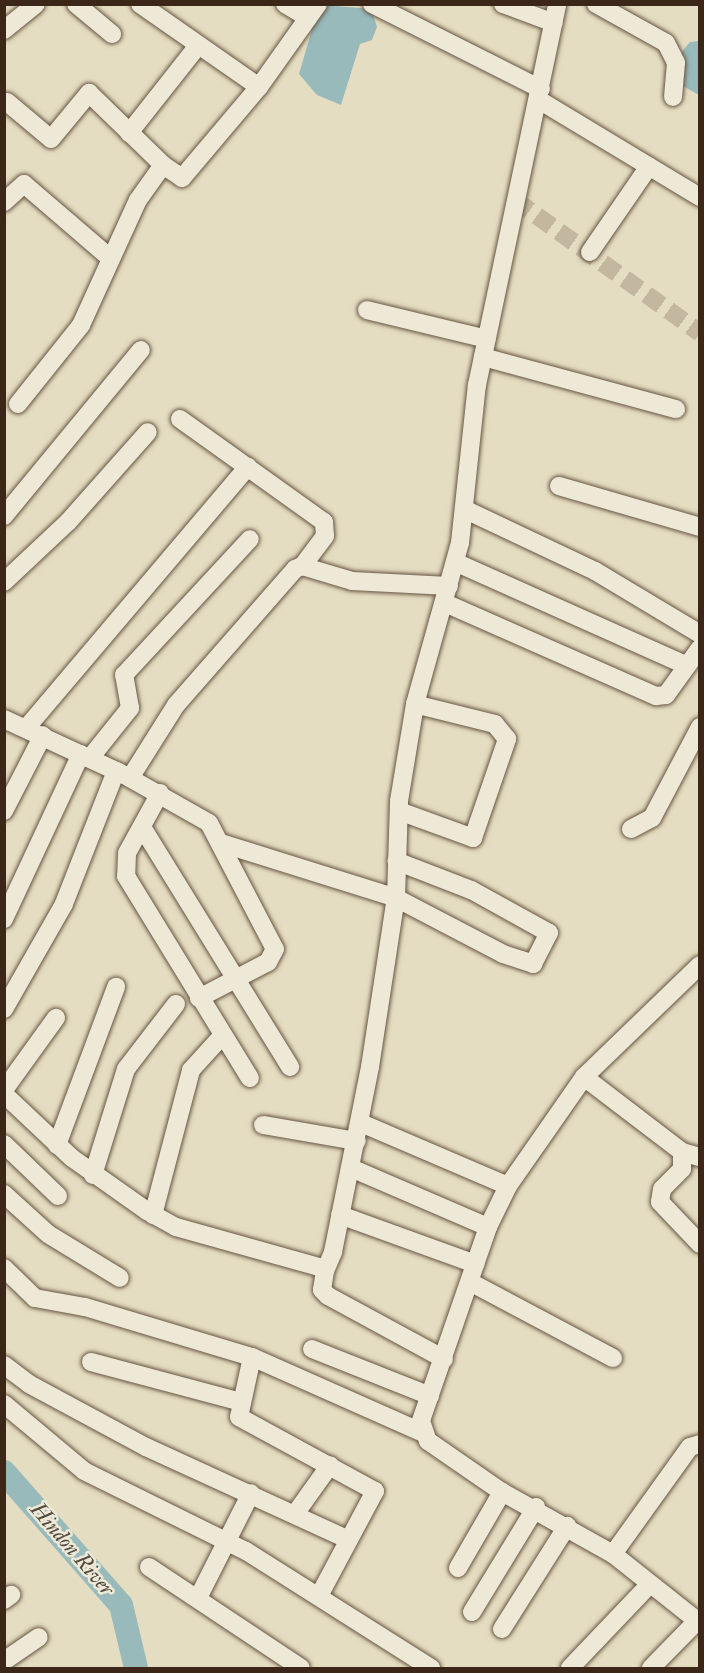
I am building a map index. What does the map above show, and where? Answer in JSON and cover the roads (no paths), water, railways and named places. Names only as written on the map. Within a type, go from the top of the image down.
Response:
[{"type":"street","points":[[76,4],[112,34]]},
{"type":"street","points":[[141,4],[197,46],[259,87]]},
{"type":"street","points":[[5,103],[51,139],[89,93],[163,165],[182,178],[259,87],[313,11],[285,4]]},
{"type":"street","points":[[503,4],[554,23]]},
{"type":"street","points":[[444,1359],[328,1296],[322,1290],[359,1132],[396,898],[399,811],[415,704],[447,595],[466,510],[485,348],[540,95],[557,4]]},
{"type":"street","points":[[596,4],[666,44],[676,63],[674,97]]},
{"type":"street","points":[[4,30],[32,6]]},
{"type":"street","points":[[380,6],[540,95],[699,197]]},
{"type":"street","points":[[129,132],[197,46]]},
{"type":"street","points":[[18,404],[81,325],[110,258],[163,165]]},
{"type":"street","points":[[590,252],[649,166]]},
{"type":"street","points":[[4,202],[24,184],[110,258]]},
{"type":"street","points":[[367,310],[676,409]]},
{"type":"street","points":[[4,516],[141,350]]},
{"type":"street","points":[[4,1009],[64,904],[123,775],[176,705],[302,566],[325,536],[324,522],[180,419]]},
{"type":"street","points":[[4,582],[68,522],[148,432]]},
{"type":"street","points":[[4,811],[36,730],[248,467]]},
{"type":"street","points":[[559,486],[699,527]]},
{"type":"street","points":[[466,510],[595,571],[699,634]]},
{"type":"street","points":[[4,919],[85,756],[130,708],[124,675],[250,539]]},
{"type":"street","points":[[455,562],[683,664]]},
{"type":"street","points":[[302,566],[352,581],[447,595],[656,696],[666,695],[683,664],[699,648]]},
{"type":"street","points":[[399,811],[474,838],[507,739],[495,724],[415,704]]},
{"type":"street","points":[[4,719],[36,730],[197,812],[221,843],[275,949],[268,962],[199,998]]},
{"type":"street","points":[[631,829],[652,818],[699,726]]},
{"type":"street","points":[[160,793],[123,865],[126,876],[222,1036],[250,1078]]},
{"type":"street","points":[[142,827],[290,1067]]},
{"type":"street","points":[[221,843],[396,898],[503,954],[533,964],[549,933],[471,890],[396,861]]},
{"type":"street","points":[[421,1432],[430,1396],[488,1227],[508,1186],[584,1077],[699,965]]},
{"type":"street","points":[[57,1144],[116,987]]},
{"type":"street","points":[[93,1175],[126,1069],[176,1004]]},
{"type":"street","points":[[56,1018],[4,1092],[57,1144],[93,1175],[153,1215],[176,1227],[325,1270]]},
{"type":"street","points":[[153,1215],[191,1070],[222,1036]]},
{"type":"street","points":[[584,1077],[691,1154],[682,1169],[662,1189],[660,1202],[699,1245]]},
{"type":"street","points":[[263,1125],[359,1132],[508,1186]]},
{"type":"street","points":[[4,1144],[58,1196]]},
{"type":"street","points":[[351,1168],[488,1227]]},
{"type":"street","points":[[4,1194],[48,1234],[120,1278]]},
{"type":"street","points":[[340,1215],[475,1264]]},
{"type":"street","points":[[4,1268],[35,1298],[85,1307],[252,1357],[421,1432],[502,1492],[536,1507],[613,1554],[698,1622],[651,1668]]},
{"type":"street","points":[[470,1282],[613,1358]]},
{"type":"street","points":[[312,1349],[430,1396]]},
{"type":"street","points":[[252,1357],[239,1417],[244,1423],[330,1465],[375,1491],[320,1594]]},
{"type":"street","points":[[91,1362],[241,1402]]},
{"type":"street","points":[[4,1365],[42,1392],[146,1447],[251,1493],[349,1540]]},
{"type":"street","points":[[4,1404],[84,1471],[229,1542],[320,1594],[431,1668]]},
{"type":"street","points":[[613,1554],[690,1447],[699,1444]]},
{"type":"street","points":[[295,1514],[330,1465]]},
{"type":"street","points":[[458,1568],[502,1492]]},
{"type":"street","points":[[199,1596],[229,1542],[251,1493]]},
{"type":"street","points":[[472,1612],[536,1507]]},
{"type":"street","points":[[502,1629],[567,1526]]},
{"type":"street","points":[[149,1567],[199,1596],[301,1668]]},
{"type":"street","points":[[570,1668],[650,1584]]},
{"type":"street","points":[[4,1661],[39,1637]]},
{"type":"water","points":[[319,5],[362,8],[373,14],[377,27],[372,40],[360,44],[341,105],[317,95],[299,74]]},
{"type":"water","points":[[699,41],[699,95],[683,86],[681,53],[690,42]]},
{"type":"waterway","name":"Hindon River","points":[[4,1472],[121,1605],[136,1668]]},
{"type":"tunnel","points":[[515,200],[700,333]]}]
